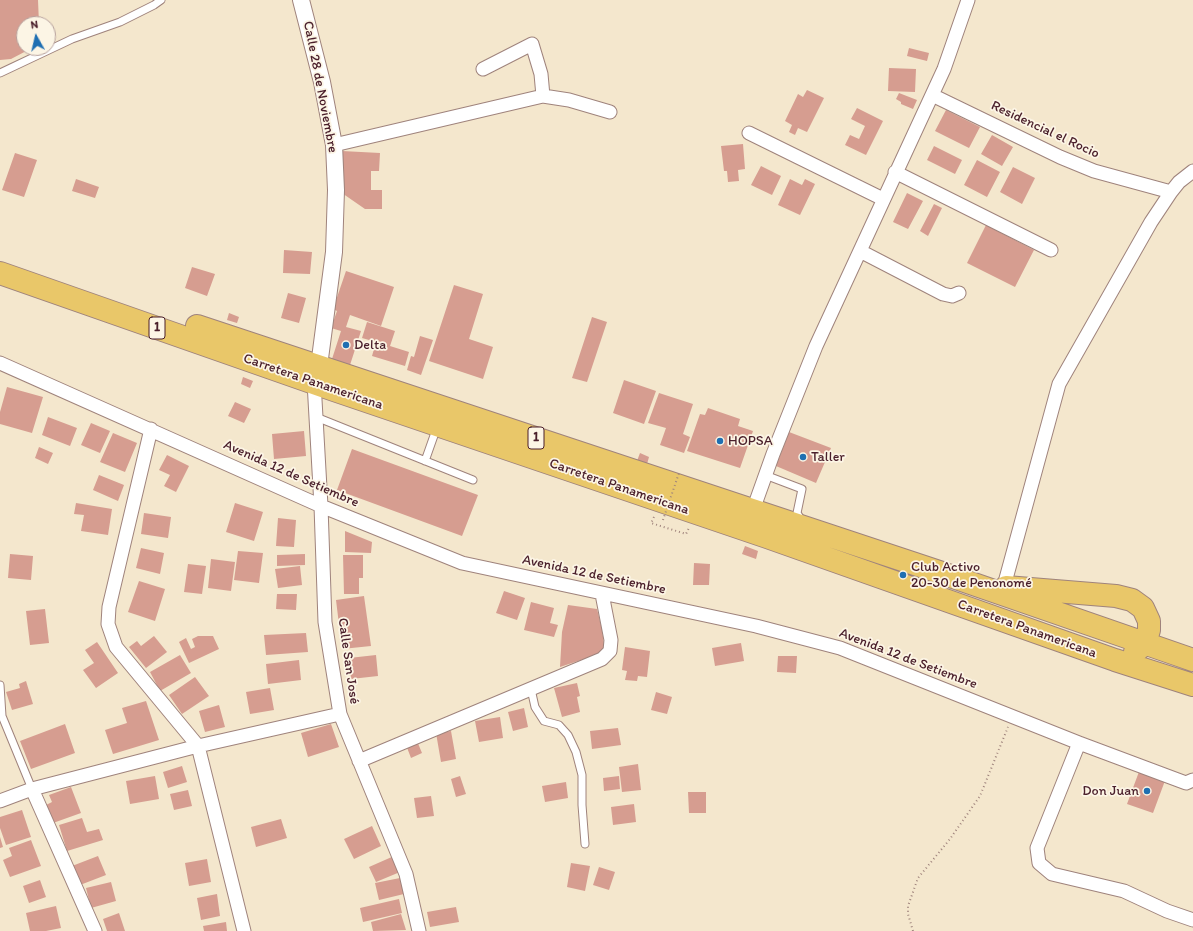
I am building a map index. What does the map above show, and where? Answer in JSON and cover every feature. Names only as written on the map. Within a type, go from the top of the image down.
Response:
[{"type":"highway","name":"Carretera Panamericana","points":[[0,258],[316,374],[334,390],[767,537],[1115,660],[1193,685]]},
{"type":"highway","name":"Carretera Panamericana","points":[[0,273],[316,374],[753,510],[1193,660]]},
{"type":"highway","points":[[753,510],[752,516],[754,523],[767,537]]},
{"type":"highway","points":[[965,582],[1116,596],[1132,600],[1142,608],[1148,616],[1149,630],[1145,643],[1135,652],[1115,660]]},
{"type":"street","name":"Calle 28 de Noviembre","points":[[301,0],[322,82],[334,146],[336,190],[334,252],[316,374]]},
{"type":"street","points":[[753,510],[765,475],[816,346],[895,172],[944,69],[968,0]]},
{"type":"street","points":[[483,69],[532,44],[541,74],[543,96]]},
{"type":"street","name":"Residencial el Rocio","points":[[932,94],[1060,157],[1094,171],[1171,192]]},
{"type":"street","points":[[334,146],[543,96],[569,100],[610,112]]},
{"type":"street","points":[[749,133],[883,199]]},
{"type":"street","points":[[895,172],[1051,250]]},
{"type":"street","points":[[1004,586],[1059,384],[1147,229],[1179,182],[1193,172]]},
{"type":"street","points":[[860,251],[943,294],[952,296],[959,293]]},
{"type":"street","name":"Avenida 12 de Setiembre","points":[[0,363],[322,506],[462,564],[756,626],[840,648],[1079,744],[1186,783],[1193,780]]},
{"type":"street","name":"Calle San José","points":[[316,374],[316,417],[322,506],[326,622],[340,714],[406,874],[419,931]]},
{"type":"street","points":[[151,429],[109,606],[108,624],[116,647],[198,746],[244,931]]},
{"type":"street","points":[[359,761],[602,660],[610,651],[610,640],[602,594]]},
{"type":"street","points":[[0,801],[32,789],[198,746],[340,714]]},
{"type":"street","points":[[1079,744],[1037,848],[1040,863],[1052,874],[1124,891],[1167,911],[1193,920]]},
{"type":"street","points":[[32,789],[95,931]]},
{"type":"lane","points":[[0,73],[72,39],[120,22],[154,6],[161,0]]},
{"type":"lane","points":[[316,417],[473,480]]},
{"type":"lane","points":[[425,461],[438,425]]},
{"type":"lane","points":[[765,475],[802,489],[797,513],[807,528]]},
{"type":"lane","points":[[0,685],[2,716],[32,789]]},
{"type":"lane","points":[[531,689],[535,708],[544,721],[559,725],[568,735],[576,752],[582,775],[582,805],[585,844]]},
{"type":"path","points":[[679,473],[663,520],[653,517],[651,523],[686,534]]},
{"type":"path","points":[[913,931],[908,914],[908,906],[918,878],[950,839],[980,796],[1012,716]]},
{"type":"building","points":[[0,0],[38,0],[39,16],[16,16],[17,56],[11,59],[0,60]]},
{"type":"building","points":[[909,48],[929,53],[927,61],[907,56]]},
{"type":"building","points":[[889,68],[916,69],[915,92],[888,91]]},
{"type":"building","points":[[807,90],[824,98],[807,132],[798,128],[795,135],[789,132],[792,125],[785,121],[798,94],[803,97]]},
{"type":"building","points":[[899,93],[917,100],[913,109],[901,104],[901,102],[896,99]]},
{"type":"building","points":[[857,108],[883,121],[866,155],[845,145],[850,135],[859,139],[865,126],[851,119]]},
{"type":"building","points":[[946,110],[980,127],[969,148],[935,131]]},
{"type":"building","points":[[992,135],[1013,147],[1002,166],[981,154]]},
{"type":"building","points":[[743,144],[745,169],[738,170],[739,181],[728,182],[727,171],[724,171],[721,146]]},
{"type":"building","points":[[934,146],[962,160],[955,174],[927,160]]},
{"type":"building","points":[[342,151],[380,153],[379,171],[371,171],[371,190],[382,190],[382,209],[365,209],[339,191]]},
{"type":"building","points":[[15,153],[37,160],[24,197],[2,190]]},
{"type":"building","points":[[977,160],[1000,172],[987,197],[964,185]]},
{"type":"building","points":[[761,166],[781,176],[772,195],[751,185]]},
{"type":"building","points":[[1013,167],[1035,178],[1022,204],[1000,192]]},
{"type":"building","points":[[76,179],[99,187],[95,198],[72,191]]},
{"type":"building","points":[[790,179],[802,185],[805,179],[815,184],[800,215],[778,205]]},
{"type":"building","points":[[907,193],[923,201],[908,229],[893,222]]},
{"type":"building","points":[[934,204],[942,208],[928,236],[920,231]]},
{"type":"building","points":[[986,225],[1034,250],[1015,287],[967,263]]},
{"type":"building","points":[[284,250],[312,252],[310,274],[283,273]]},
{"type":"building","points":[[192,267],[215,274],[207,296],[185,288]]},
{"type":"building","points":[[346,271],[394,287],[381,326],[350,315],[346,327],[361,331],[350,365],[332,359],[341,331],[331,328],[337,311],[333,309]]},
{"type":"building","points":[[454,285],[483,294],[469,339],[493,347],[483,379],[429,361]]},
{"type":"building","points":[[288,293],[306,298],[299,323],[281,318]]},
{"type":"building","points":[[229,313],[239,317],[237,323],[227,320]]},
{"type":"building","points":[[592,317],[607,322],[587,382],[572,378]]},
{"type":"building","points":[[367,322],[395,331],[390,346],[409,352],[405,366],[372,356],[376,342],[362,338]]},
{"type":"building","points":[[420,336],[433,340],[421,375],[407,370],[411,356],[414,357]]},
{"type":"building","points":[[243,377],[253,381],[250,388],[241,384]]},
{"type":"building","points":[[624,380],[656,391],[644,424],[613,413]]},
{"type":"building","points":[[7,387],[43,397],[32,433],[0,424],[0,412]]},
{"type":"building","points":[[659,393],[693,404],[683,434],[690,437],[684,453],[660,445],[666,428],[648,423]]},
{"type":"building","points":[[235,402],[251,409],[244,423],[228,416]]},
{"type":"building","name":"HOPSA","points":[[708,408],[740,419],[738,426],[753,431],[740,468],[687,451],[700,414],[705,415]]},
{"type":"building","points":[[48,417],[77,428],[70,446],[42,435]]},
{"type":"building","points":[[91,423],[110,431],[100,453],[81,445]]},
{"type":"building","points":[[304,431],[306,456],[274,459],[272,434]]},
{"type":"building","name":"Taller","points":[[789,432],[831,448],[816,483],[776,466]]},
{"type":"building","points":[[113,433],[137,443],[125,472],[100,462]]},
{"type":"building","points":[[39,447],[53,453],[48,464],[35,458]]},
{"type":"building","points":[[352,449],[478,495],[462,536],[337,490]]},
{"type":"building","points":[[640,453],[649,457],[647,464],[637,461]]},
{"type":"building","points":[[167,455],[189,466],[176,492],[164,486],[170,475],[159,470]]},
{"type":"building","points":[[99,475],[124,485],[118,501],[93,490]]},
{"type":"building","points":[[76,503],[112,509],[108,535],[81,531],[84,515],[74,514]]},
{"type":"building","points":[[235,503],[263,512],[254,541],[226,532]]},
{"type":"building","points":[[144,513],[171,517],[168,538],[141,534]]},
{"type":"building","points":[[278,518],[296,520],[294,547],[276,546]]},
{"type":"building","points":[[345,531],[372,542],[371,553],[345,552]]},
{"type":"building","points":[[745,546],[758,551],[756,559],[742,554]]},
{"type":"building","points":[[141,548],[164,553],[160,574],[136,568]]},
{"type":"building","points":[[238,551],[263,553],[259,583],[234,580]]},
{"type":"building","points":[[10,554],[33,556],[31,580],[8,578]]},
{"type":"building","points":[[305,554],[305,565],[277,566],[277,555]]},
{"type":"building","points":[[343,555],[363,555],[363,578],[359,578],[359,594],[344,594]]},
{"type":"building","points":[[211,559],[235,562],[231,591],[208,588]]},
{"type":"building","points":[[694,563],[710,564],[709,585],[693,585]]},
{"type":"building","points":[[188,564],[206,566],[202,594],[184,592]]},
{"type":"building","points":[[300,566],[302,585],[278,588],[275,569]]},
{"type":"building","points":[[139,581],[165,589],[155,621],[128,612]]},
{"type":"building","points":[[504,591],[525,598],[517,620],[496,613]]},
{"type":"building","points":[[277,594],[297,594],[296,610],[276,609]]},
{"type":"building","points":[[364,596],[371,646],[342,649],[336,600]]},
{"type":"building","points":[[531,602],[554,608],[550,623],[558,625],[554,637],[524,630]]},
{"type":"building","points":[[568,605],[597,609],[602,629],[605,652],[560,667],[562,632]]},
{"type":"building","points":[[45,609],[49,643],[30,645],[26,611]]},
{"type":"building","points":[[306,633],[308,652],[266,655],[264,635]]},
{"type":"building","points":[[154,636],[167,652],[146,668],[129,647],[137,641],[141,646]]},
{"type":"building","points":[[198,636],[213,636],[219,649],[189,663],[179,642],[186,638],[191,649],[195,647],[192,639]]},
{"type":"building","points":[[97,642],[118,673],[96,688],[83,670],[94,663],[85,650]]},
{"type":"building","points":[[741,643],[744,661],[715,666],[712,648]]},
{"type":"building","points":[[625,647],[650,651],[647,677],[638,676],[637,681],[625,680],[627,671],[622,670]]},
{"type":"building","points":[[180,655],[191,673],[160,691],[150,672]]},
{"type":"building","points":[[376,655],[378,676],[351,679],[349,658]]},
{"type":"building","points":[[778,656],[797,656],[796,673],[777,672]]},
{"type":"building","points":[[299,660],[301,680],[268,684],[266,664]]},
{"type":"building","points":[[195,677],[209,696],[182,714],[169,695]]},
{"type":"building","points":[[26,681],[33,704],[12,710],[6,692],[20,688],[19,684]]},
{"type":"building","points":[[577,683],[580,696],[577,697],[580,712],[562,717],[554,688]]},
{"type":"building","points":[[270,688],[274,710],[250,714],[246,692]]},
{"type":"building","points":[[656,692],[672,697],[667,714],[651,710]]},
{"type":"building","points":[[146,701],[159,740],[113,754],[105,730],[127,723],[122,708]]},
{"type":"building","points":[[219,705],[225,727],[205,732],[199,711]]},
{"type":"building","points":[[524,708],[528,727],[513,731],[508,712]]},
{"type":"building","points":[[500,717],[503,738],[479,742],[475,721]]},
{"type":"building","points":[[65,724],[75,753],[31,769],[20,741]]},
{"type":"building","points":[[331,724],[339,747],[308,757],[301,733]]},
{"type":"building","points":[[618,728],[621,745],[592,749],[590,731]]},
{"type":"building","points":[[451,731],[456,759],[441,762],[436,733]]},
{"type":"building","points":[[417,741],[422,753],[411,758],[406,745]]},
{"type":"building","points":[[638,764],[641,790],[622,792],[619,767]]},
{"type":"building","points":[[182,766],[187,782],[168,788],[163,772]]},
{"type":"building","name":"Don Juan","points":[[1140,769],[1166,778],[1153,813],[1127,804]]},
{"type":"building","points":[[155,776],[159,799],[130,804],[126,781]]},
{"type":"building","points":[[460,776],[466,794],[456,797],[451,779]]},
{"type":"building","points":[[619,776],[620,789],[604,791],[603,778]]},
{"type":"building","points":[[566,782],[568,798],[545,802],[542,786]]},
{"type":"building","points":[[71,787],[81,813],[53,823],[46,805],[52,802],[49,795]]},
{"type":"building","points":[[188,790],[192,806],[174,810],[170,794]]},
{"type":"building","points":[[688,792],[706,792],[706,813],[689,813]]},
{"type":"building","points":[[431,796],[434,816],[417,818],[414,798]]},
{"type":"building","points":[[634,804],[636,822],[613,825],[611,807]]},
{"type":"building","points":[[22,810],[31,837],[6,845],[0,828],[0,817]]},
{"type":"building","points":[[82,818],[87,832],[99,829],[103,840],[67,851],[59,825]]},
{"type":"building","points":[[281,819],[287,838],[256,847],[251,827]]},
{"type":"building","points":[[372,826],[381,846],[354,859],[344,839]]},
{"type":"building","points":[[0,837],[3,847],[0,848]]},
{"type":"building","points":[[31,840],[41,866],[10,877],[3,860],[12,856],[9,848]]},
{"type":"building","points":[[98,856],[106,875],[80,885],[72,866]]},
{"type":"building","points":[[394,856],[400,872],[376,882],[369,867]]},
{"type":"building","points":[[207,859],[211,882],[189,886],[185,863]]},
{"type":"building","points":[[571,863],[590,866],[585,891],[567,887]]},
{"type":"building","points":[[599,867],[615,872],[609,890],[593,885]]},
{"type":"building","points":[[400,878],[404,894],[379,900],[375,883]]},
{"type":"building","points":[[40,880],[46,897],[29,903],[23,886]]},
{"type":"building","points":[[111,882],[116,901],[91,908],[86,888]]},
{"type":"building","points":[[217,894],[220,916],[201,920],[197,898]]},
{"type":"building","points":[[399,899],[402,913],[363,922],[360,908]]},
{"type":"building","points":[[56,906],[61,928],[46,931],[30,931],[26,913]]},
{"type":"building","points":[[456,907],[459,922],[430,927],[427,912]]},
{"type":"building","points":[[119,913],[125,931],[107,931],[103,919]]},
{"type":"building","points":[[401,914],[406,930],[373,931],[371,922]]},
{"type":"building","points":[[226,922],[227,931],[204,931],[203,926]]},
{"type":"place","name":"Delta","points":[[346,345]]},
{"type":"place","name":"HOPSA","points":[[720,441]]},
{"type":"place","name":"Taller","points":[[803,457]]},
{"type":"place","name":"Club Activo 20-30 de Penonomé","points":[[903,575]]},
{"type":"place","name":"Don Juan","points":[[1147,791]]}]
